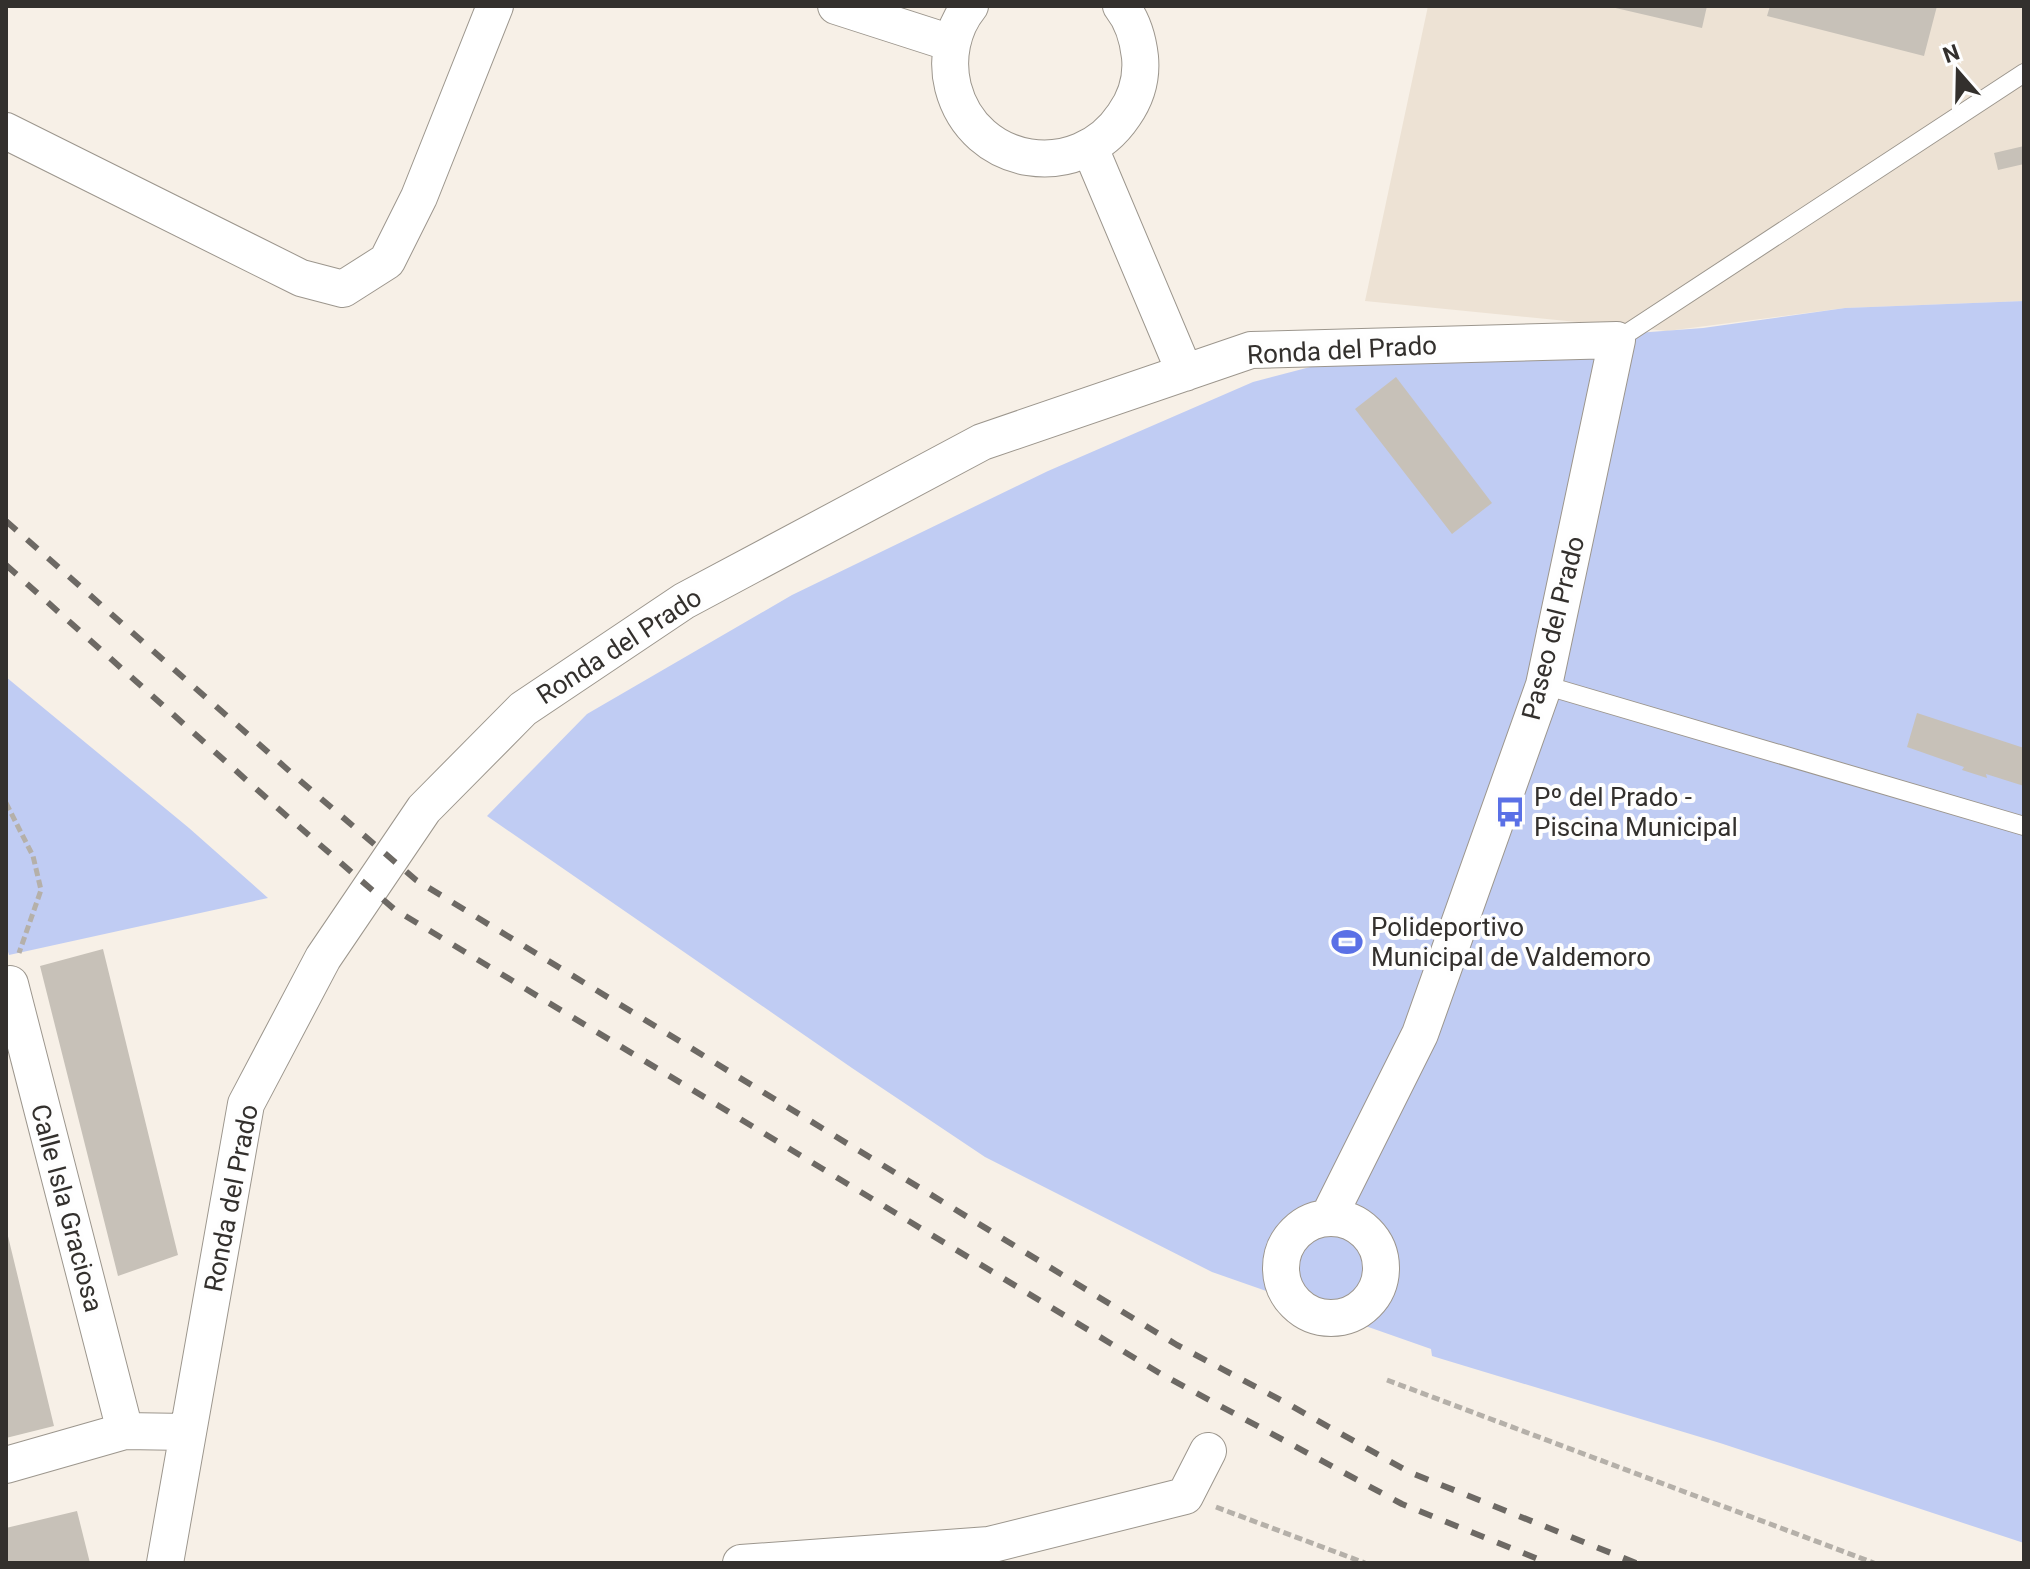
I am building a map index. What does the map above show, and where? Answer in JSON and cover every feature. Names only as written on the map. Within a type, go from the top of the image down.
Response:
[{"type":"street","points":[[6,131],[301,278],[343,289],[387,261],[419,197],[495,6]]},
{"type":"street","points":[[836,6],[951,43]]},
{"type":"street","points":[[970,6],[962,15],[951,43],[950,74],[957,104],[975,130],[999,148],[1028,158],[1059,158],[1090,148],[1114,129],[1132,102],[1141,71],[1138,39],[1121,6]]},
{"type":"street","points":[[1090,148],[1185,373]]},
{"type":"street","name":"Ronda del Prado","points":[[165,1563],[246,1104],[323,958],[424,809],[523,709],[684,601],[982,442],[1251,350],[1617,340]]},
{"type":"street","name":"Paseo del Prado","points":[[1329,1216],[1420,1034],[1544,685],[1617,340]]},
{"type":"street","name":"Calle Isla Graciosa","points":[[8,985],[125,1431]]},
{"type":"street","points":[[6,1465],[125,1431],[187,1432]]},
{"type":"street","points":[[741,1563],[989,1545],[1185,1496],[1208,1451]]},
{"type":"lane","points":[[1617,340],[2024,73]]},
{"type":"lane","points":[[1544,685],[2024,826]]},
{"type":"path","points":[[6,803],[33,856],[41,890],[8,985]]},
{"type":"path","points":[[1387,1380],[1874,1563]]},
{"type":"path","points":[[1185,1496],[1365,1563]]},
{"type":"shaded area","points":[[1428,6],[2024,6],[2024,301],[1845,308],[1667,331],[1365,301]]},
{"type":"shaded area","name":"Polideportivo Municipal de Valdemoro","points":[[2024,301],[2024,1543],[1720,1443],[1432,1356],[1431,1349],[1212,1272],[985,1157],[487,816],[587,714],[792,595],[1048,471],[1253,382],[1360,354],[1703,328],[1845,308]]},
{"type":"shaded area","points":[[6,677],[189,828],[268,898],[9,955],[6,945]]},
{"type":"building","points":[[1607,6],[1707,6],[1702,28]]},
{"type":"building","points":[[1770,6],[1937,6],[1924,56],[1767,16]]},
{"type":"building","points":[[2024,146],[2024,164],[1998,170],[1994,153]]},
{"type":"building","points":[[1396,377],[1492,503],[1452,534],[1355,409]]},
{"type":"building","points":[[1917,713],[2024,748],[2024,786],[1962,770],[1964,767],[1907,747]]},
{"type":"building","points":[[103,949],[178,1255],[118,1276],[40,966]]},
{"type":"building","points":[[6,1228],[54,1426],[6,1438]]},
{"type":"building","points":[[77,1511],[90,1563],[6,1563],[6,1528]]},
{"type":"railway","points":[[6,521],[416,880],[1177,1345],[1409,1472],[1636,1563]]},
{"type":"railway","points":[[6,565],[394,909],[1161,1374],[1402,1504],[1548,1563]]},
{"type":"place","name":"Pº del Prado - Piscina Municipal","points":[[1510,812]]},
{"type":"place","name":"Polideportivo Municipal de Valdemoro","points":[[1347,942]]}]
